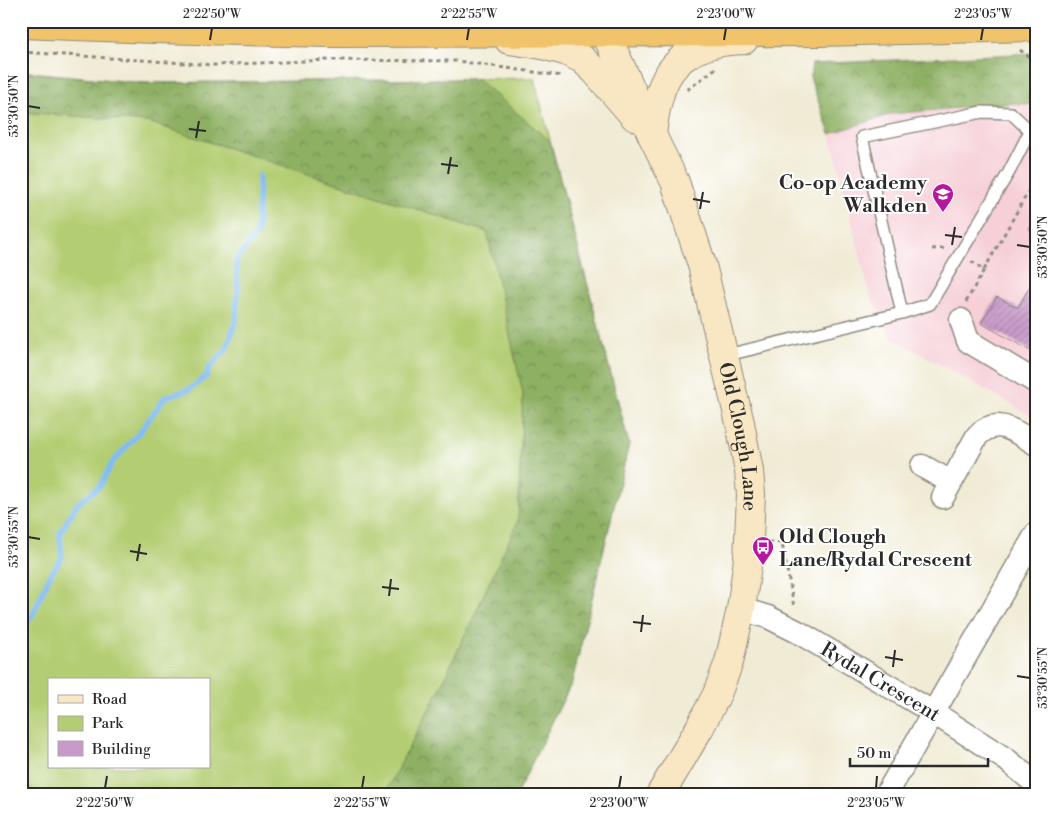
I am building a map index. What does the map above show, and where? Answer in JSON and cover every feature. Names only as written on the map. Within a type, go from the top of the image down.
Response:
[{"type":"highway","points":[[21,24],[331,33],[457,33],[601,27],[1031,37]]},
{"type":"street","name":"Old Clough Lane","points":[[601,27],[675,182],[702,265],[740,423],[749,471],[751,495],[749,540],[741,609],[729,662],[717,694],[700,729],[660,795]]},
{"type":"street","points":[[652,135],[655,107],[664,81],[672,69],[691,52],[713,44],[818,32]]},
{"type":"street","name":"Old Clough Lane","points":[[457,33],[542,45],[565,51],[582,59],[596,71],[652,135]]},
{"type":"street","points":[[961,320],[968,341],[1036,382]]},
{"type":"street","points":[[922,466],[947,490],[977,436],[983,430],[991,426],[1010,428],[1036,444]]},
{"type":"street","points":[[886,795],[1036,534]]},
{"type":"street","name":"Rydal Crescent","points":[[741,609],[768,616],[798,632],[934,713],[1007,760],[1036,784]]},
{"type":"lane","points":[[723,356],[902,313],[930,304],[1009,172],[1030,132],[1012,113],[982,112],[862,137],[902,313]]},
{"type":"path","points":[[1031,37],[1017,48],[1036,62]]},
{"type":"path","points":[[21,52],[214,64],[330,60],[457,61],[568,77]]},
{"type":"path","points":[[664,81],[682,94],[722,62]]},
{"type":"path","points":[[984,270],[1036,178]]},
{"type":"path","points":[[749,540],[782,543],[798,632]]},
{"type":"shaded area","name":"Co-op Academy Walkden","points":[[1014,103],[1036,105],[1036,418],[892,338],[869,292],[830,134],[891,114]]},
{"type":"green space","points":[[1036,53],[1036,105],[1014,103],[891,114],[830,134],[810,78],[812,64]]},
{"type":"green space","points":[[21,71],[144,83],[534,78],[629,444],[572,682],[516,795],[21,795]]},
{"type":"green space","points":[[21,72],[144,83],[477,79],[550,141],[629,444],[572,682],[516,795],[384,795],[441,686],[518,521],[523,394],[487,232],[148,122],[21,112]]},
{"type":"green space","points":[[21,772],[23,783],[40,795],[21,795]]},
{"type":"building","points":[[1036,218],[1036,232],[1029,229]]},
{"type":"building","points":[[1036,275],[1036,354],[981,323],[997,297],[1018,308]]},
{"type":"waterway","points":[[21,633],[33,614],[50,575],[62,558],[60,533],[77,504],[100,486],[112,463],[143,428],[165,397],[188,390],[207,376],[208,369],[226,350],[236,321],[238,287],[236,260],[257,233],[259,176]]},
{"type":"place","name":"Co-op Academy Walkden","points":[[943,213]]},
{"type":"place","name":"Old Clough Lane/Rydal Crescent","points":[[763,566]]}]
